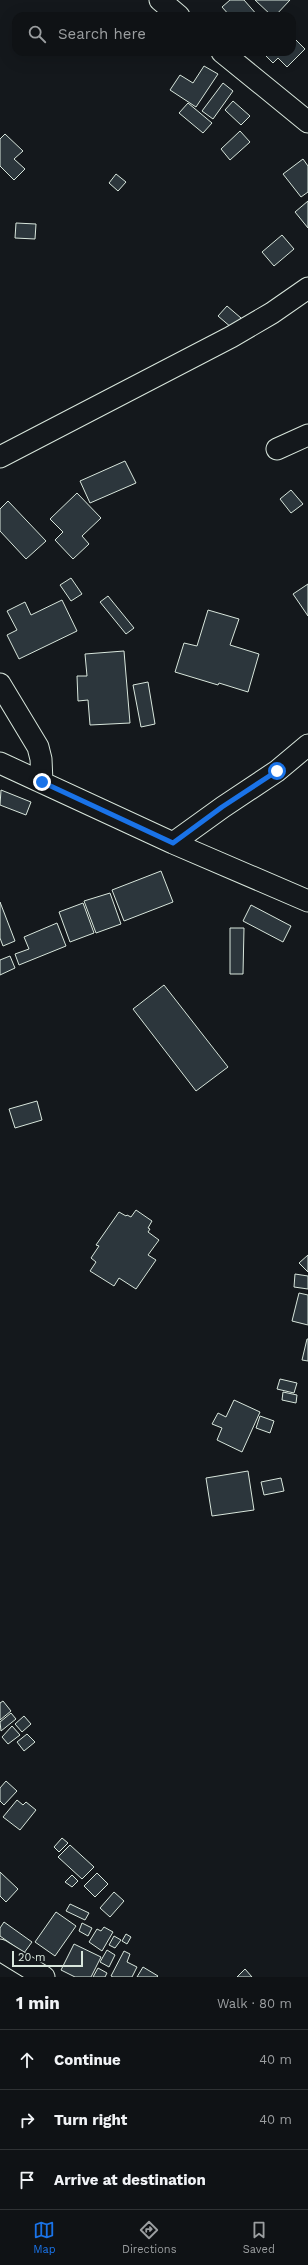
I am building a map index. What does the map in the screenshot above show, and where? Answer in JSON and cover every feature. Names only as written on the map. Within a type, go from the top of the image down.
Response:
[{"type":"street","points":[[160,0],[174,12]]},
{"type":"street","points":[[227,56],[308,122]]},
{"type":"street","points":[[0,457],[231,337],[272,313],[308,288]]},
{"type":"street","points":[[277,450],[308,435]]},
{"type":"street","points":[[0,684],[38,747],[41,759],[42,782]]},
{"type":"street","points":[[173,843],[222,807],[277,771],[308,745]]},
{"type":"street","points":[[0,763],[173,843],[308,901]]},
{"type":"street","points":[[0,1950],[44,1977]]},
{"type":"building","points":[[230,0],[244,0],[254,12],[226,12],[222,7]]},
{"type":"building","points":[[255,0],[290,0],[279,12],[268,12]]},
{"type":"building","points":[[296,40],[305,49],[287,67],[278,58],[273,63],[266,56],[296,56]]},
{"type":"building","points":[[204,66],[218,74],[196,107],[170,90],[180,75],[193,83]]},
{"type":"building","points":[[223,83],[233,91],[213,119],[202,111]]},
{"type":"building","points":[[233,101],[250,116],[241,125],[225,110]]},
{"type":"building","points":[[188,103],[212,123],[203,133],[179,113]]},
{"type":"building","points":[[240,131],[250,142],[230,160],[221,149]]},
{"type":"building","points":[[5,134],[23,151],[14,159],[25,169],[14,180],[0,166],[0,139]]},
{"type":"building","points":[[303,159],[308,166],[308,192],[301,197],[283,174]]},
{"type":"building","points":[[116,174],[126,182],[118,191],[109,183]]},
{"type":"building","points":[[308,201],[308,228],[295,212]]},
{"type":"building","points":[[16,223],[36,224],[35,239],[15,238]]},
{"type":"building","points":[[282,235],[294,249],[274,266],[262,252]]},
{"type":"building","points":[[227,306],[241,318],[232,328],[218,316]]},
{"type":"building","points":[[125,461],[136,483],[90,503],[80,481]]},
{"type":"building","points":[[291,490],[303,504],[291,513],[280,499]]},
{"type":"building","points":[[77,493],[101,518],[82,536],[89,544],[73,559],[55,540],[63,532],[50,519]]},
{"type":"building","points":[[8,501],[46,541],[26,559],[0,531],[0,509]]},
{"type":"building","points":[[71,578],[82,594],[71,601],[60,585]]},
{"type":"building","points":[[308,584],[308,616],[293,594]]},
{"type":"building","points":[[108,596],[134,628],[126,634],[100,602]]},
{"type":"building","points":[[62,600],[77,631],[19,659],[7,635],[17,630],[7,611],[25,602],[31,615]]},
{"type":"building","points":[[208,610],[239,619],[230,645],[259,654],[248,692],[175,672],[184,643],[197,646]]},
{"type":"building","points":[[124,651],[130,723],[90,725],[88,700],[78,701],[77,676],[87,676],[85,654]]},
{"type":"building","points":[[148,682],[155,724],[141,727],[133,685]]},
{"type":"building","points":[[1,790],[31,802],[26,815],[0,805]]},
{"type":"building","points":[[161,871],[173,902],[124,921],[112,890]]},
{"type":"building","points":[[110,893],[121,924],[96,933],[84,901]]},
{"type":"building","points":[[0,902],[15,941],[3,946],[0,938]]},
{"type":"building","points":[[83,903],[94,933],[70,942],[59,912]]},
{"type":"building","points":[[251,905],[291,926],[283,942],[243,921]]},
{"type":"building","points":[[57,923],[66,946],[19,965],[15,954],[29,949],[24,937]]},
{"type":"building","points":[[230,928],[244,928],[243,974],[230,974]]},
{"type":"building","points":[[10,956],[15,968],[0,975],[0,960]]},
{"type":"building","points":[[164,985],[228,1067],[196,1091],[133,1009]]},
{"type":"building","points":[[37,1101],[42,1120],[15,1128],[9,1109]]},
{"type":"building","points":[[136,1210],[152,1221],[148,1228],[150,1229],[148,1232],[159,1240],[148,1255],[156,1260],[136,1289],[119,1278],[114,1286],[90,1271],[96,1262],[91,1258],[99,1246],[96,1245],[119,1212],[131,1217]]},
{"type":"building","points":[[308,1255],[308,1272],[299,1263]]},
{"type":"building","points":[[295,1274],[308,1276],[308,1289],[294,1287]]},
{"type":"building","points":[[299,1293],[308,1295],[308,1325],[292,1321]]},
{"type":"building","points":[[308,1339],[308,1361],[302,1360]]},
{"type":"building","points":[[280,1379],[297,1383],[294,1393],[277,1389]]},
{"type":"building","points":[[283,1392],[297,1395],[296,1403],[282,1400]]},
{"type":"building","points":[[234,1400],[260,1412],[242,1452],[217,1440],[222,1428],[212,1424],[218,1413],[226,1417]]},
{"type":"building","points":[[260,1416],[274,1421],[270,1433],[256,1428]]},
{"type":"building","points":[[248,1471],[254,1510],[212,1516],[206,1478]]},
{"type":"building","points":[[281,1478],[284,1491],[264,1495],[261,1482]]},
{"type":"building","points":[[3,1701],[11,1711],[0,1720],[0,1703]]},
{"type":"building","points":[[11,1713],[16,1719],[1,1731],[0,1722]]},
{"type":"building","points":[[24,1716],[31,1724],[22,1732],[15,1724]]},
{"type":"building","points":[[12,1726],[20,1735],[8,1744],[2,1737]]},
{"type":"building","points":[[27,1734],[35,1742],[24,1751],[17,1742]]},
{"type":"building","points":[[6,1781],[17,1791],[4,1805],[0,1801],[0,1788]]},
{"type":"building","points":[[17,1800],[23,1805],[26,1802],[36,1810],[20,1830],[3,1817]]},
{"type":"building","points":[[62,1838],[68,1843],[59,1852],[54,1847]]},
{"type":"building","points":[[70,1845],[94,1867],[82,1879],[58,1857]]},
{"type":"building","points":[[0,1872],[18,1889],[6,1902],[0,1896]]},
{"type":"building","points":[[97,1873],[108,1884],[95,1897],[84,1886]]},
{"type":"building","points":[[72,1875],[78,1881],[72,1887],[65,1882]]},
{"type":"building","points":[[114,1892],[124,1901],[110,1917],[100,1908]]},
{"type":"building","points":[[70,1904],[89,1913],[85,1920],[66,1911]]},
{"type":"building","points":[[56,1912],[76,1926],[55,1956],[35,1942]]},
{"type":"building","points":[[4,1922],[32,1942],[24,1953],[0,1936],[0,1928]]},
{"type":"building","points":[[82,1923],[92,1928],[88,1936],[79,1931]]},
{"type":"building","points":[[104,1927],[113,1932],[102,1951],[89,1942],[97,1929],[101,1931]]},
{"type":"building","points":[[126,1934],[131,1937],[127,1944],[122,1941]]},
{"type":"building","points":[[114,1936],[121,1940],[115,1948],[109,1945]]},
{"type":"building","points":[[74,1944],[101,1957],[91,1977],[75,1977],[61,1970]]},
{"type":"building","points":[[107,1950],[115,1955],[109,1967],[100,1962]]},
{"type":"building","points":[[124,1951],[130,1954],[127,1962],[137,1967],[132,1977],[113,1977],[111,1976]]},
{"type":"building","points":[[143,1967],[158,1976],[137,1977]]},
{"type":"building","points":[[98,1968],[107,1973],[105,1977],[93,1977]]},
{"type":"building","points":[[245,1969],[252,1977],[237,1977]]},
{"type":"route","points":[[42,782],[173,843],[222,807],[277,771]]}]
